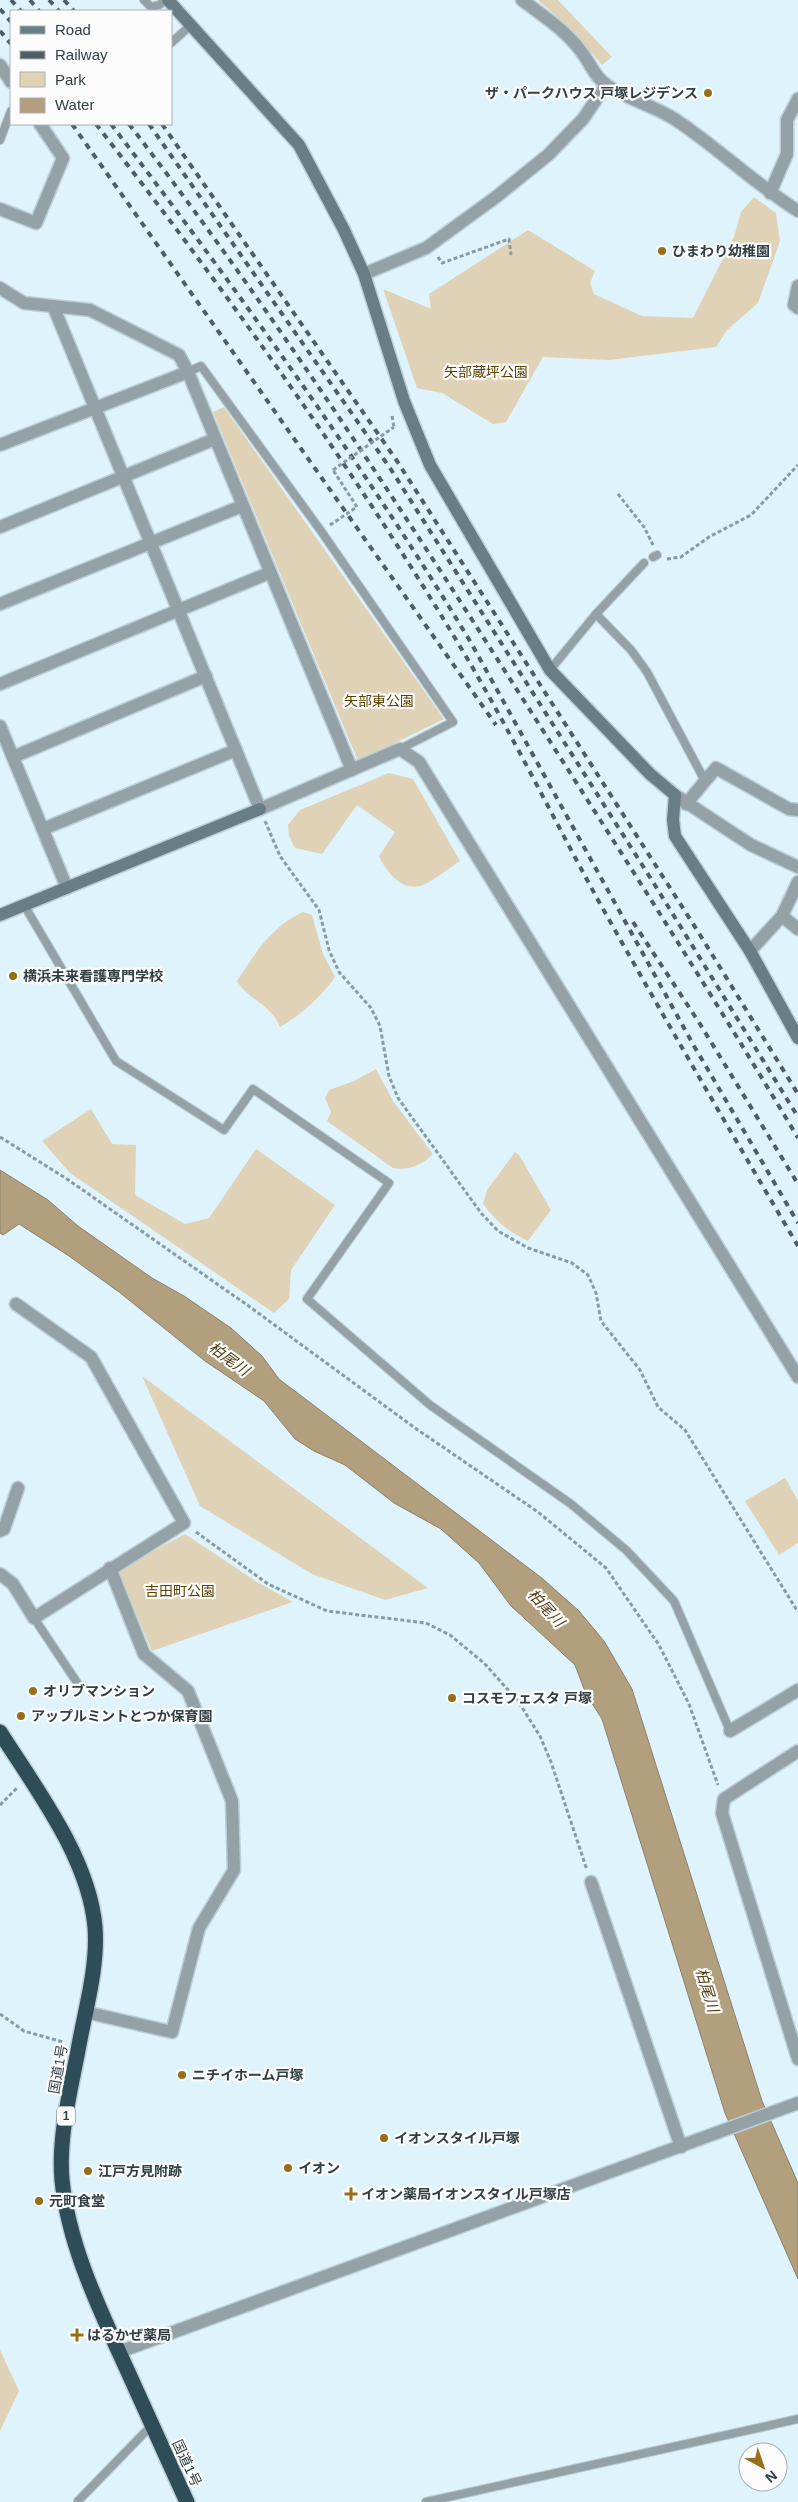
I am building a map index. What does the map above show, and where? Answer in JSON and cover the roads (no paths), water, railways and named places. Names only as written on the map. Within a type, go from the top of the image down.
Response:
[{"type":"highway","name":"国道1号","points":[[0,1732],[71,1849],[84,1882],[95,1926],[94,1966],[64,2127],[62,2179],[70,2227],[86,2274],[119,2352],[187,2502]]},
{"type":"street","points":[[167,0],[299,145],[344,230],[364,274],[404,401],[430,465],[550,670],[650,774],[686,804],[751,845],[798,867]]},
{"type":"street","points":[[522,0],[558,28],[581,50],[590,68],[606,85],[674,120],[798,212]]},
{"type":"street","points":[[0,65],[10,80]]},
{"type":"street","points":[[364,274],[426,248],[488,203],[554,149],[583,119],[606,85]]},
{"type":"street","points":[[770,193],[787,154],[787,120],[798,99]]},
{"type":"street","points":[[0,209],[36,223],[63,158],[41,125]]},
{"type":"street","points":[[798,286],[794,305],[798,308]]},
{"type":"street","points":[[0,288],[24,303],[54,308],[90,310],[179,355],[188,372],[269,573],[352,770]]},
{"type":"street","points":[[54,308],[260,809]]},
{"type":"street","points":[[0,445],[188,372]]},
{"type":"street","points":[[0,527],[215,440]]},
{"type":"street","points":[[0,604],[242,506]]},
{"type":"street","points":[[0,684],[269,573]]},
{"type":"street","points":[[13,757],[206,676]]},
{"type":"street","points":[[0,726],[67,888]]},
{"type":"street","points":[[0,915],[260,809],[400,748],[419,762],[798,1377]]},
{"type":"street","points":[[42,829],[236,750]]},
{"type":"street","points":[[686,804],[716,768],[789,809],[798,810]]},
{"type":"street","points":[[675,795],[673,820],[675,836],[750,951],[798,1038]]},
{"type":"street","points":[[750,951],[782,916],[798,882]]},
{"type":"street","points":[[782,916],[798,930]]},
{"type":"street","points":[[0,1574],[14,1584],[34,1618],[110,1568],[184,1523],[91,1357],[16,1304]]},
{"type":"street","points":[[0,1531],[4,1528],[18,1488]]},
{"type":"street","points":[[85,2012],[172,2032],[199,1928],[234,1870],[232,1802],[188,1690],[144,1654],[110,1568]]},
{"type":"street","points":[[730,1731],[798,1690]]},
{"type":"street","points":[[798,1751],[724,1799],[722,1813],[798,2059]]},
{"type":"street","points":[[590,1882],[681,2147]]},
{"type":"street","points":[[119,2352],[707,2138],[794,2104]]},
{"type":"lane","points":[[144,0],[151,7],[159,6],[167,0]]},
{"type":"lane","points":[[172,42],[191,25]]},
{"type":"lane","points":[[0,140],[10,114]]},
{"type":"lane","points":[[188,372],[201,366],[321,531],[453,722],[400,748]]},
{"type":"lane","points":[[550,670],[596,614],[644,563]]},
{"type":"lane","points":[[596,614],[632,650],[647,672],[705,782]]},
{"type":"lane","points":[[24,905],[116,1061],[224,1130],[253,1089],[389,1183],[307,1299],[430,1406],[571,1504],[626,1550],[674,1601],[730,1731]]},
{"type":"lane","points":[[34,1618],[78,1684]]},
{"type":"lane","points":[[426,2502],[795,2419],[798,2428]]},
{"type":"lane","points":[[78,2501],[151,2426]]},
{"type":"water","name":"柏尾川","points":[[0,1170],[48,1200],[78,1226],[152,1278],[184,1296],[231,1328],[262,1356],[279,1379],[543,1579],[579,1611],[604,1641],[632,1689],[762,2101],[798,2183],[798,2279],[725,2113],[602,1719],[586,1694],[575,1665],[511,1606],[479,1563],[441,1529],[394,1503],[345,1465],[314,1451],[295,1439],[264,1401],[205,1361],[119,1292],[69,1256],[19,1224],[3,1235],[0,1233]]},
{"type":"railway","points":[[11,0],[20,10]]},
{"type":"railway","points":[[30,0],[38,10]]},
{"type":"railway","points":[[49,0],[58,10]]},
{"type":"railway","points":[[64,0],[73,10]]},
{"type":"railway","points":[[0,9],[10,21]]},
{"type":"railway","points":[[0,31],[10,43]]},
{"type":"railway","points":[[73,125],[496,725]]},
{"type":"railway","points":[[97,125],[192,250],[330,443],[458,643],[512,738],[598,900],[798,1246]]},
{"type":"railway","points":[[112,125],[252,314],[342,442],[470,641],[694,1046],[798,1223]]},
{"type":"railway","points":[[130,125],[232,262],[378,476],[660,914],[798,1138]]},
{"type":"railway","points":[[150,125],[390,468],[653,882],[798,1117]]},
{"type":"railway","points":[[163,125],[397,461],[697,930],[798,1094]]},
{"type":"railway","points":[[633,922],[700,1024],[798,1184]]},
{"type":"place","name":"ザ・パークハウス 戸塚レジデンス","points":[[708,93]]},
{"type":"place","name":"ひまわり幼稚園","points":[[662,251]]},
{"type":"place","name":"横浜未来看護専門学校","points":[[13,976]]},
{"type":"place","name":"オリブマンション","points":[[33,1691]]},
{"type":"place","name":"コスモフェスタ 戸塚","points":[[452,1698]]},
{"type":"place","name":"アップルミントとつか保育園","points":[[21,1716]]},
{"type":"place","name":"ニチイホーム戸塚","points":[[182,2075]]},
{"type":"place","name":"イオンスタイル戸塚","points":[[384,2138]]},
{"type":"place","name":"イオン","points":[[288,2168]]},
{"type":"place","name":"江戸方見附跡","points":[[88,2171]]},
{"type":"place","name":"イオン薬局イオンスタイル戸塚店","points":[[351,2194]]},
{"type":"place","name":"元町食堂","points":[[39,2201]]},
{"type":"place","name":"はるかぜ薬局","points":[[77,2335]]},
{"type":"park label","name":"矢部蔵坪公園","points":[[486,372]]},
{"type":"park label","name":"矢部東公園","points":[[379,701]]},
{"type":"park label","name":"吉田町公園","points":[[180,1591]]}]
